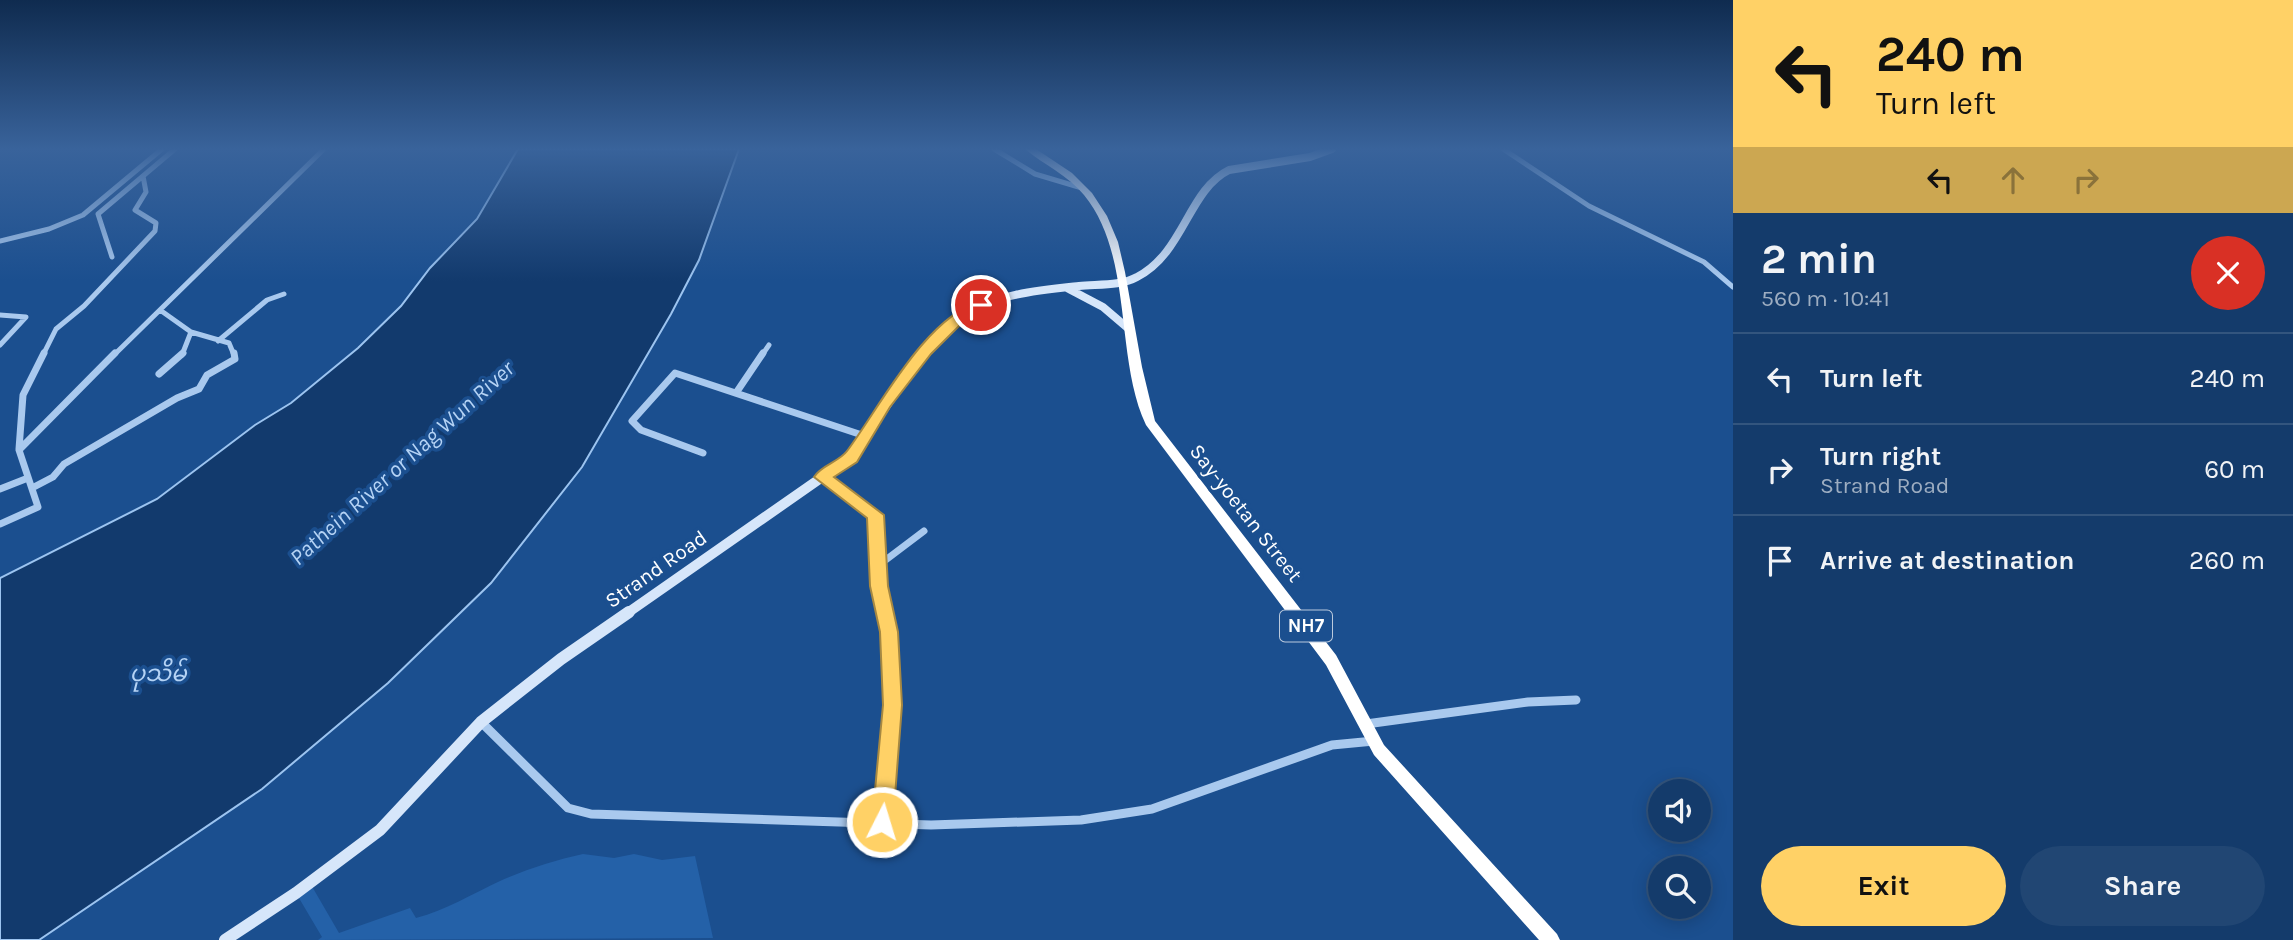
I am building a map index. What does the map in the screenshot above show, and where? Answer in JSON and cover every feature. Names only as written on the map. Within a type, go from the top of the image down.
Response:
[{"type":"highway","name":"NH7","points":[[1087,193],[1108,229],[1121,282]]},
{"type":"highway","name":"Say-yoetan Street","points":[[1121,282],[1140,397],[1150,422],[1331,660],[1375,741],[1413,789],[1551,940]]},
{"type":"main road","name":"Strand Road","points":[[225,940],[296,893],[380,830],[481,722],[561,659],[851,457],[908,373],[959,318],[981,305],[1066,288],[1136,278],[1165,258],[1204,193]]},
{"type":"main road","points":[[1066,288],[1103,307],[1130,330]]},
{"type":"street","points":[[0,241],[49,229],[83,215],[109,193]]},
{"type":"street","points":[[112,257],[98,215],[124,193]]},
{"type":"street","points":[[0,524],[38,507],[19,450],[23,395],[56,329],[84,306],[155,231],[156,223],[135,210],[145,193]]},
{"type":"street","points":[[19,450],[279,193]]},
{"type":"street","points":[[1567,193],[1704,262],[1733,287]]},
{"type":"street","points":[[218,341],[267,300],[284,294]]},
{"type":"street","points":[[32,488],[54,477],[55,471],[64,464],[177,398],[202,387],[207,375],[236,356],[233,346],[191,332],[160,310]]},
{"type":"street","points":[[0,315],[26,317],[0,345]]},
{"type":"street","points":[[159,374],[181,358],[191,332]]},
{"type":"street","points":[[736,393],[769,345]]},
{"type":"street","points":[[703,453],[634,426],[632,421],[676,373],[865,436]]},
{"type":"street","points":[[822,477],[876,515],[879,586],[889,632],[893,705],[882,822]]},
{"type":"street","points":[[0,489],[28,478]]},
{"type":"street","points":[[879,565],[924,531]]},
{"type":"street","points":[[1366,724],[1528,702],[1576,700]]},
{"type":"street","points":[[481,722],[568,808],[592,814],[931,825],[1081,820],[1152,809],[1332,745],[1375,741]]},
{"type":"shaded area","points":[[583,854],[614,858],[634,854],[662,860],[695,856],[713,938],[318,940],[322,937],[296,893],[310,883],[339,933],[410,908],[416,918],[427,915],[520,873]]},
{"type":"water","name":"ပုသိမ်","points":[[492,193],[723,193],[699,260],[671,314],[582,467],[491,583],[388,683],[262,789],[39,940],[0,940],[0,578],[157,499],[255,425],[291,403],[358,348],[401,306],[430,268],[477,219]]},
{"type":"route","points":[[882,822],[893,705],[889,632],[879,586],[876,515],[822,477],[851,457],[885,403],[926,351],[959,318],[981,305]]},
{"type":"water label","name":"Pathein River or Nag Wun River","points":[[402,463]]}]
